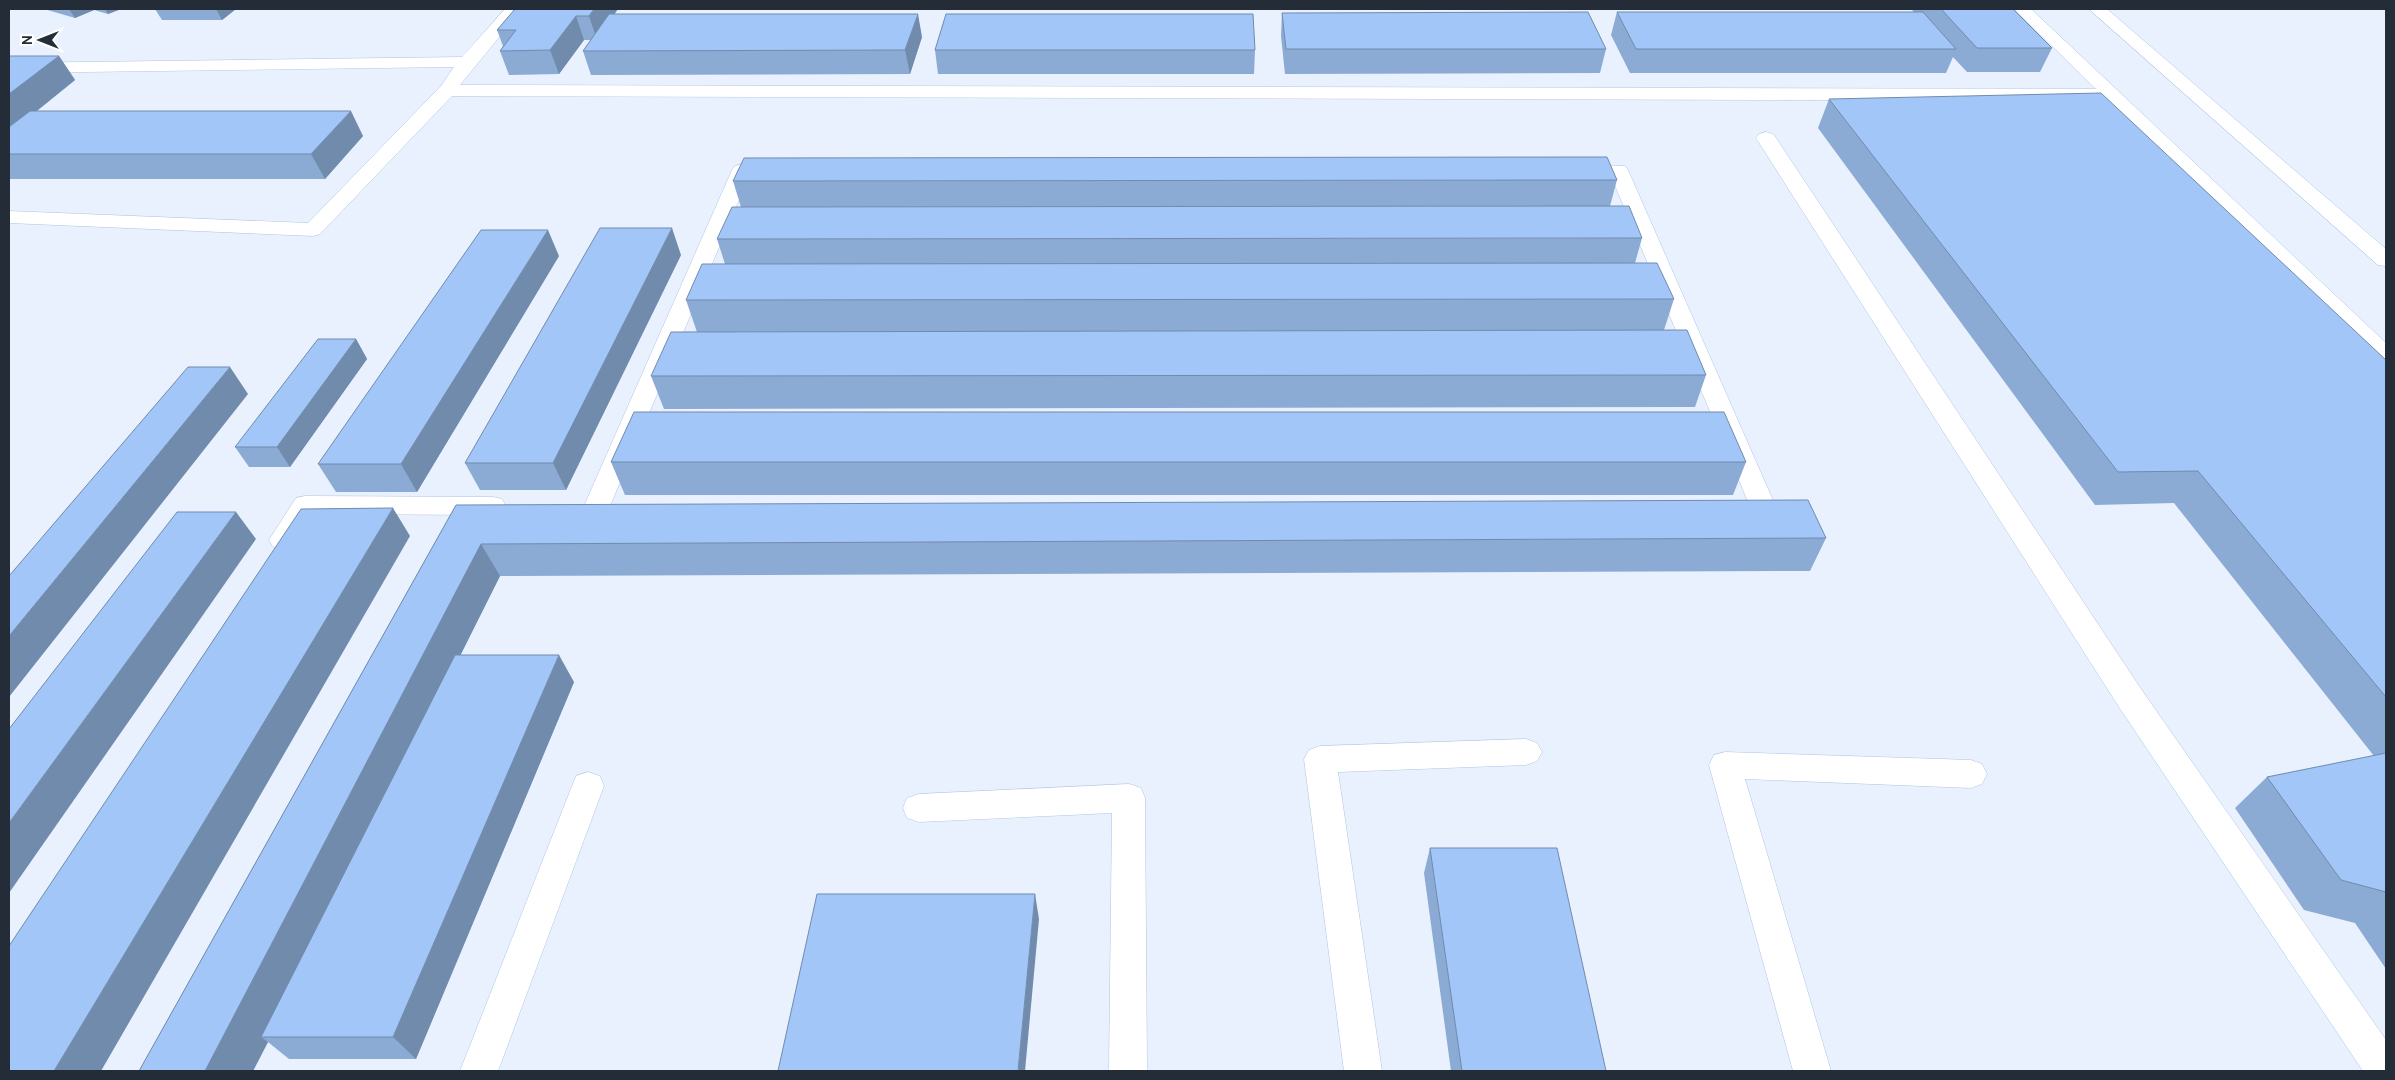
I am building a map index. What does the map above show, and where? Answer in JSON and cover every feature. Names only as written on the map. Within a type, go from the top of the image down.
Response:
[{"type":"lane","points":[[9,218],[313,230],[447,90],[467,62],[514,9]]},
{"type":"lane","points":[[2022,9],[2386,356]]},
{"type":"lane","points":[[2097,9],[2386,260]]},
{"type":"lane","points":[[9,68],[467,62]]},
{"type":"lane","points":[[447,90],[2113,95]]},
{"type":"lane","points":[[1766,138],[2125,689],[2385,1071]]},
{"type":"lane","points":[[567,506],[606,506],[742,170],[782,170]]},
{"type":"lane","points":[[1548,170],[1618,170],[1766,514],[1726,514]]},
{"type":"lane","points":[[267,564],[305,505],[519,506]]},
{"type":"lane","points":[[1363,1071],[1320,759],[1526,752]]},
{"type":"lane","points":[[1812,1071],[1725,765],[1971,774]]},
{"type":"lane","points":[[479,1071],[588,786]]},
{"type":"lane","points":[[919,808],[1129,798],[1128,1071]]},
{"type":"building","points":[[515,9],[594,9],[589,16],[576,16],[550,50],[500,51],[516,30],[497,30]]},
{"type":"building","points":[[1941,9],[2013,9],[2052,48],[1977,48]]},
{"type":"building","points":[[1588,12],[1606,49],[1286,49],[1282,13]]},
{"type":"building","points":[[1617,12],[1923,12],[1956,49],[1636,49]]},
{"type":"building","points":[[609,14],[918,14],[905,50],[583,51]]},
{"type":"building","points":[[946,14],[1253,14],[1255,50],[935,50]]},
{"type":"building","points":[[9,56],[59,56],[9,94]]},
{"type":"building","points":[[2101,93],[2386,360],[2386,697],[2198,471],[2118,472],[1829,99]]},
{"type":"building","points":[[30,111],[351,111],[311,154],[9,154],[9,127]]},
{"type":"building","points":[[1607,157],[1617,180],[733,181],[744,158]]},
{"type":"building","points":[[1629,206],[1642,238],[717,239],[732,207]]},
{"type":"building","points":[[600,228],[672,228],[553,463],[465,463]]},
{"type":"building","points":[[481,230],[548,230],[401,464],[318,464]]},
{"type":"building","points":[[1657,263],[1674,299],[686,300],[702,264]]},
{"type":"building","points":[[1687,330],[1706,375],[651,376],[671,332]]},
{"type":"building","points":[[318,339],[356,339],[277,447],[235,447]]},
{"type":"building","points":[[188,367],[230,367],[9,636],[9,576]]},
{"type":"building","points":[[634,412],[1724,412],[1746,462],[611,462]]},
{"type":"building","points":[[1808,500],[1826,538],[481,544],[205,1071],[139,1071],[456,505]]},
{"type":"building","points":[[393,508],[54,1071],[9,1071],[9,946],[301,509]]},
{"type":"building","points":[[177,512],[236,512],[9,823],[9,729]]},
{"type":"building","points":[[455,655],[559,655],[393,1037],[261,1037]]},
{"type":"building","points":[[2386,753],[2386,892],[2341,880],[2267,777]]},
{"type":"building","points":[[1430,848],[1557,848],[1606,1071],[1462,1071]]},
{"type":"building","points":[[817,894],[1035,894],[1018,1071],[778,1071]]}]
